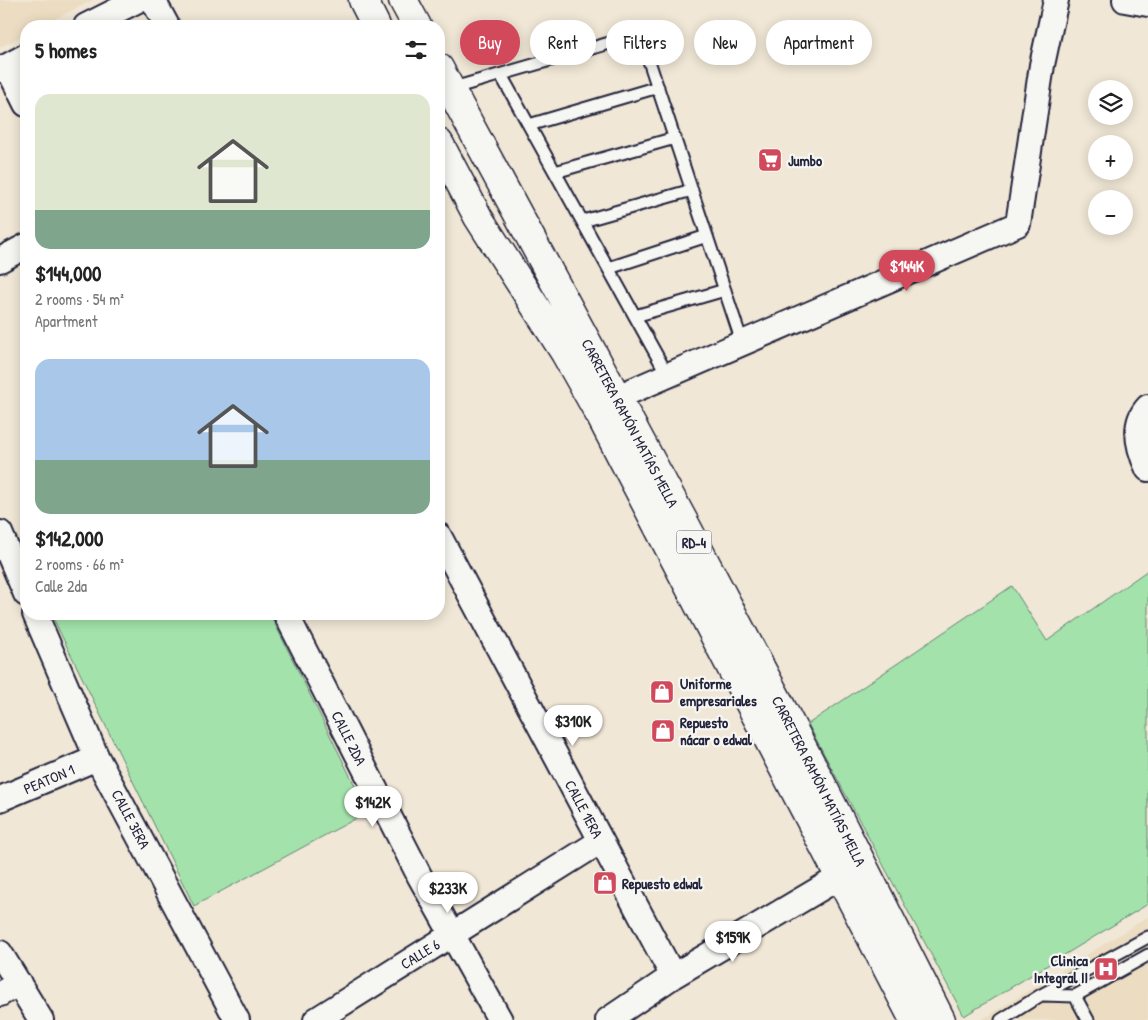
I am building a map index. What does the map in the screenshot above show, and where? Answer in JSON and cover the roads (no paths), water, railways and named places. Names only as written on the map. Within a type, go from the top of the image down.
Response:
[{"type":"main road","points":[[363,0],[373,20]]},
{"type":"main road","points":[[403,0],[414,20]]},
{"type":"main road","name":"CARRETERA RAMÓN MATÍAS MELLA","points":[[445,81],[606,401],[812,766],[851,870],[914,1020]]},
{"type":"main road","name":"CARRETERA RAMÓN MATÍAS MELLA","points":[[445,154],[478,217],[565,353],[606,401]]},
{"type":"main road","name":"CARRETERA RAMÓN MATÍAS MELLA","points":[[851,870],[941,1020]]},
{"type":"street","points":[[98,20],[138,0]]},
{"type":"street","points":[[154,0],[165,20]]},
{"type":"street","points":[[606,401],[1018,224],[1042,66],[1056,0]]},
{"type":"street","points":[[1125,0],[1148,4]]},
{"type":"street","points":[[11,64],[20,88]]},
{"type":"street","points":[[0,260],[20,249]]},
{"type":"street","points":[[1148,407],[1138,426],[1139,450],[1148,469]]},
{"type":"street","points":[[0,533],[20,580]]},
{"type":"street","name":"CALLE 1ERA","points":[[445,547],[673,976]]},
{"type":"street","name":"CALLE 3ERA","points":[[38,620],[97,758],[237,1020]]},
{"type":"street","name":"CALLE 2DA","points":[[289,620],[420,877],[500,1020]]},
{"type":"street","name":"PEATON 1","points":[[0,799],[97,758]]},
{"type":"street","name":"CALLE 6","points":[[316,1020],[601,841]]},
{"type":"street","points":[[608,1020],[673,976],[851,870]]},
{"type":"street","points":[[0,953],[9,989],[41,1020]]},
{"type":"lane","points":[[445,79],[501,75],[620,40],[635,41],[641,45],[646,52],[658,87],[742,342]]},
{"type":"lane","points":[[501,75],[668,374]]},
{"type":"lane","points":[[529,125],[658,87]]},
{"type":"lane","points":[[555,172],[675,138]]},
{"type":"lane","points":[[583,221],[692,190]]},
{"type":"lane","points":[[608,268],[707,236]]},
{"type":"lane","points":[[635,316],[725,290]]},
{"type":"lane","points":[[1002,1020],[1041,995],[1148,937]]},
{"type":"lane","points":[[1041,995],[1075,996],[1148,955]]},
{"type":"lane","points":[[1075,996],[1088,1020]]},
{"type":"place","name":"Jumbo","points":[[770,160]]},
{"type":"place","name":"Uniforme empresariales","points":[[662,692]]},
{"type":"place","name":"Repuesto nácar o edwal","points":[[663,731]]},
{"type":"place","name":"Repuesto edwal","points":[[605,883]]},
{"type":"place","name":"Clinica Integral II","points":[[1106,969]]}]
